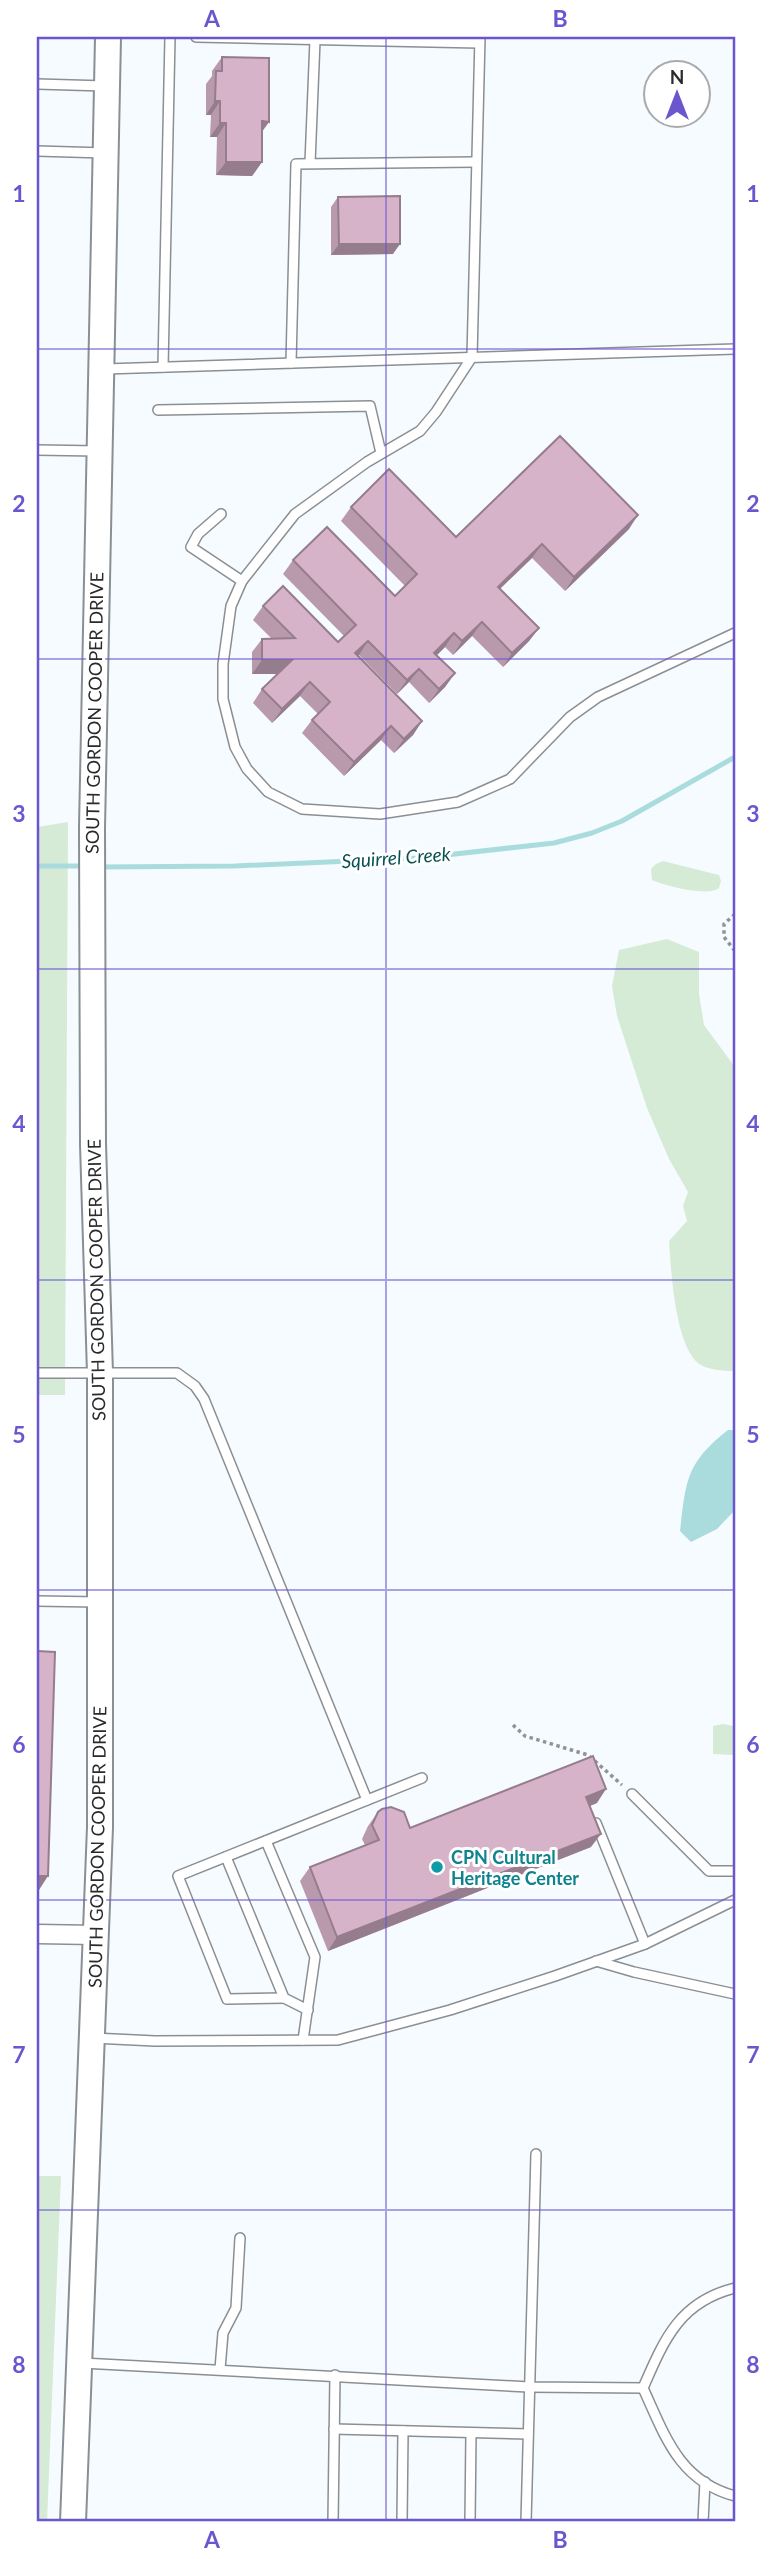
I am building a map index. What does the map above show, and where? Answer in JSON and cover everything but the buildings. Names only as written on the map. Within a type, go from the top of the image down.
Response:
[{"type":"main road","name":"SOUTH GORDON COOPER DRIVE","points":[[73,2522],[100,1827],[100,1373],[93,1144],[92,828],[99,369],[108,37]]},
{"type":"street","points":[[37,1934],[96,1936]]},
{"type":"lane","points":[[163,367],[170,37]]},
{"type":"lane","points":[[196,37],[479,40],[472,357],[436,412],[420,431],[381,453],[296,514],[242,581],[230,606],[223,664],[223,699],[235,747],[247,769],[268,792],[302,809],[380,814],[458,802],[510,779],[570,717],[598,696],[735,633]]},
{"type":"lane","points":[[310,163],[315,40]]},
{"type":"lane","points":[[37,84],[107,86]]},
{"type":"lane","points":[[37,150],[105,153]]},
{"type":"lane","points":[[291,362],[296,164],[476,162]]},
{"type":"lane","points":[[99,369],[735,349]]},
{"type":"lane","points":[[158,410],[370,406],[381,453]]},
{"type":"lane","points":[[37,450],[98,451]]},
{"type":"lane","points":[[220,514],[198,534],[191,547],[242,581]]},
{"type":"lane","points":[[37,1373],[177,1373],[195,1386],[204,1399],[368,1800]]},
{"type":"lane","points":[[37,1601],[100,1602]]},
{"type":"lane","points":[[308,2010],[284,1998],[227,1999],[178,1876],[422,1778]]},
{"type":"lane","points":[[632,1794],[709,1871],[735,1871]]},
{"type":"lane","points":[[594,1818],[645,1944]]},
{"type":"lane","points":[[266,1841],[315,1957],[303,2040]]},
{"type":"lane","points":[[226,1857],[284,1998]]},
{"type":"lane","points":[[92,2038],[155,2041],[338,2040],[450,2010],[645,1944],[735,1900]]},
{"type":"lane","points":[[596,1961],[735,1994]]},
{"type":"lane","points":[[526,2522],[536,2154]]},
{"type":"lane","points":[[220,2369],[223,2333],[236,2308],[240,2238]]},
{"type":"lane","points":[[735,2288],[691,2307],[664,2341],[643,2388],[670,2447],[690,2473],[720,2492],[735,2496]]},
{"type":"lane","points":[[80,2363],[529,2387],[643,2388]]},
{"type":"lane","points":[[333,2522],[335,2375]]},
{"type":"lane","points":[[334,2429],[528,2434]]},
{"type":"lane","points":[[402,2522],[403,2431]]},
{"type":"lane","points":[[470,2522],[471,2433]]},
{"type":"lane","points":[[703,2522],[705,2482]]},
{"type":"path","points":[[735,915],[724,923],[724,937],[735,951]]},
{"type":"path","points":[[513,1724],[526,1736],[588,1755],[632,1794]]},
{"type":"green space","points":[[68,822],[65,1395],[37,1395],[37,827]]},
{"type":"green space","points":[[663,861],[719,875],[719,888],[697,891],[652,880],[651,869]]},
{"type":"green space","points":[[667,939],[699,952],[699,994],[704,1025],[735,1067],[735,1371],[715,1370],[701,1365],[690,1354],[684,1340],[676,1306],[669,1241],[687,1221],[683,1206],[688,1192],[669,1159],[647,1108],[617,1016],[612,986],[619,950]]},
{"type":"green space","points":[[713,1726],[734,1726],[733,1755],[713,1754]]},
{"type":"green space","points":[[37,2176],[61,2176],[47,2522],[37,2522]]},
{"type":"water","points":[[728,1430],[735,1430],[735,1510],[717,1529],[691,1542],[680,1531],[690,1474],[704,1453]]},
{"type":"waterway","name":"Squirrel Creek","points":[[99,867],[235,866],[419,858],[554,843],[592,833],[622,821],[735,757]]},
{"type":"waterway","name":"Squirrel Creek","points":[[37,866],[86,866]]},
{"type":"place","name":"CPN Cultural Heritage Center","points":[[437,1867]]}]
